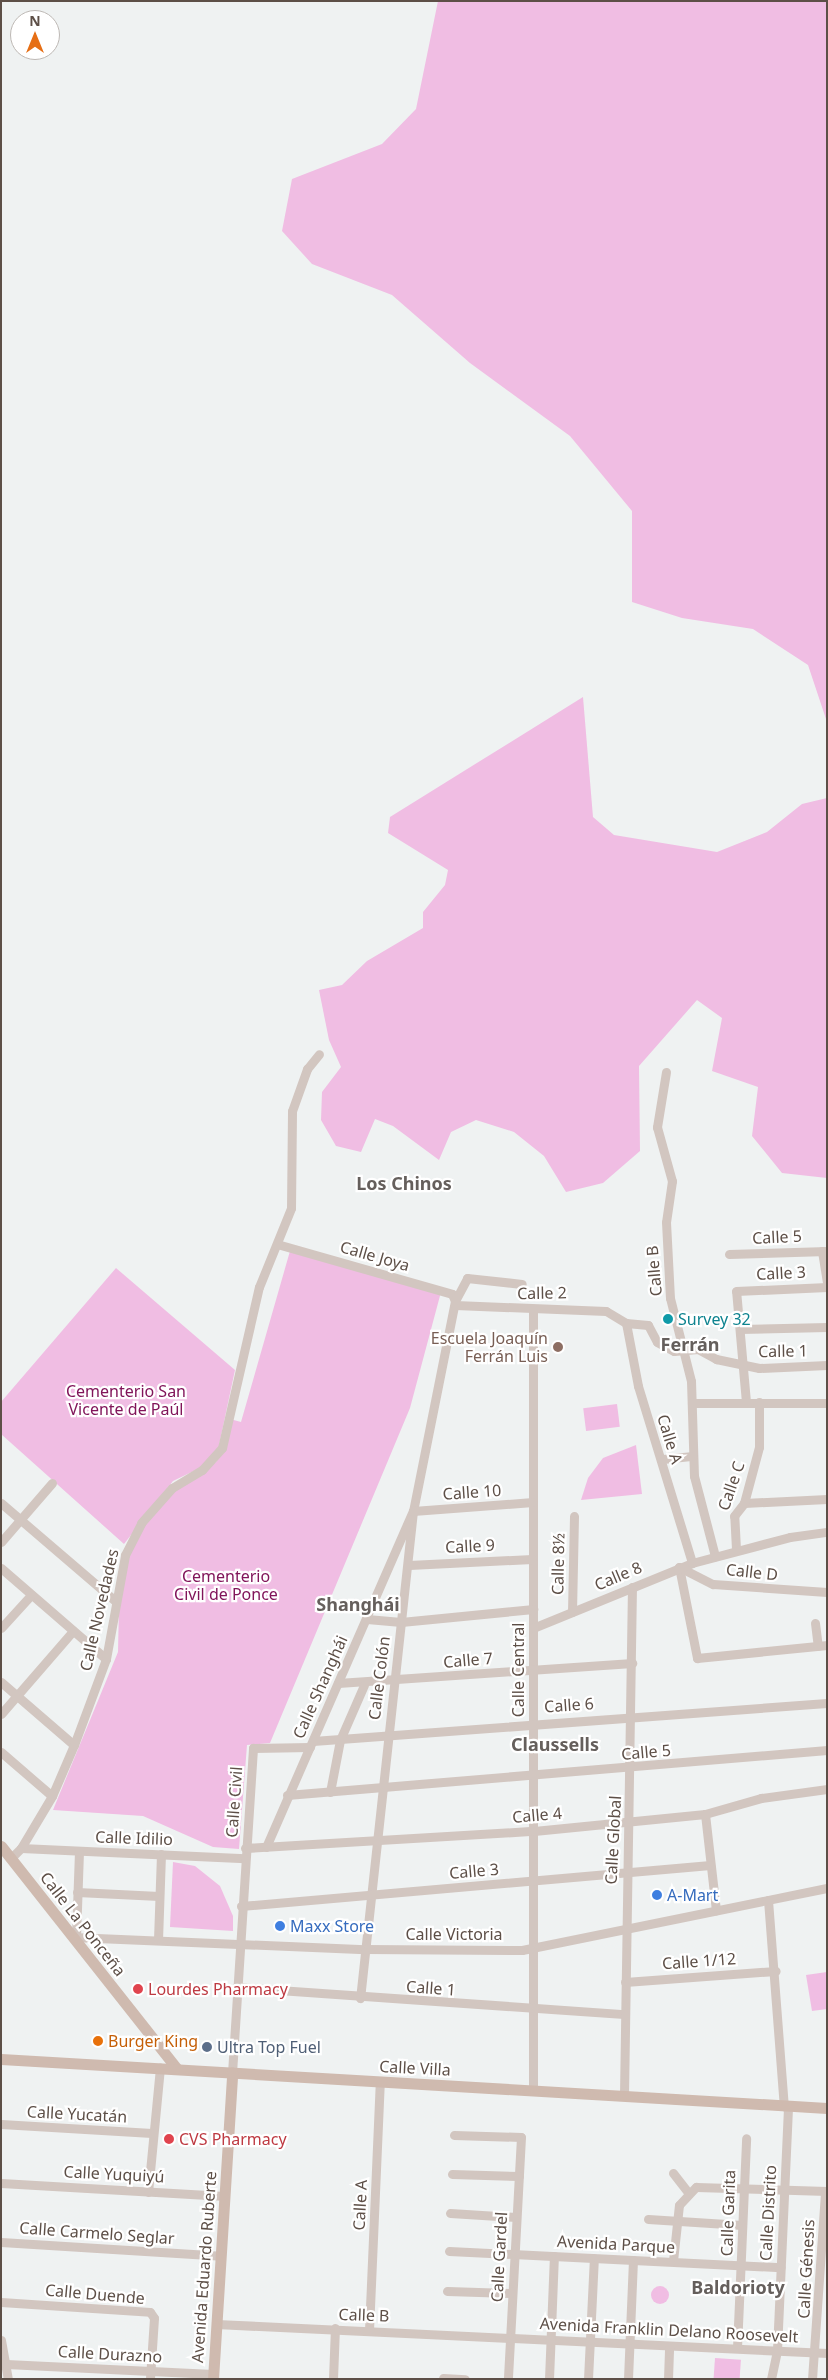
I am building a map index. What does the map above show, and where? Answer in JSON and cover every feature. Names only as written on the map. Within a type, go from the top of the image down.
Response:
[{"type":"main road","name":"Calle La Ponceña","points":[[1,1846],[75,1937],[176,2069]]},
{"type":"main road","name":"Calle Villa","points":[[1,2058],[827,2108]]},
{"type":"main road","name":"Avenida Eduardo Ruberte","points":[[213,2376],[232,2073]]},
{"type":"street","name":"Calle Novedades","points":[[11,1858],[22,1848],[52,1796],[74,1745],[106,1659],[114,1600],[125,1555],[141,1523],[172,1488],[202,1470],[222,1448],[259,1287],[278,1244],[293,1201],[289,1133],[292,1111],[307,1069],[319,1054]]},
{"type":"street","name":"Calle B","points":[[666,1072],[657,1127],[672,1181],[666,1222],[668,1269],[673,1311],[684,1351],[692,1403],[693,1456],[715,1556]]},
{"type":"street","name":"Calle Joya","points":[[278,1244],[452,1294],[455,1303]]},
{"type":"street","points":[[824,1251],[827,1282]]},
{"type":"street","name":"Calle 5","points":[[729,1254],[824,1251]]},
{"type":"street","name":"Calle Colón","points":[[360,1998],[388,1734],[409,1565],[413,1511],[455,1303],[467,1278],[522,1284]]},
{"type":"street","name":"Calle 3","points":[[740,1329],[736,1291],[827,1287]]},
{"type":"street","name":"Calle 2","points":[[455,1303],[533,1310],[570,1306],[606,1311],[626,1323],[648,1325],[662,1346],[684,1351]]},
{"type":"street","name":"Calle Central","points":[[533,1310],[533,2090]]},
{"type":"street","name":"Calle A","points":[[626,1323],[638,1386],[662,1459],[692,1563]]},
{"type":"street","points":[[746,1402],[741,1364],[740,1329],[827,1327]]},
{"type":"street","name":"Calle 1","points":[[684,1351],[698,1349],[741,1364],[759,1368],[827,1365]]},
{"type":"street","name":"Calle C","points":[[734,1550],[735,1512],[744,1503],[759,1447],[759,1402]]},
{"type":"street","points":[[692,1403],[827,1402]]},
{"type":"street","points":[[662,1459],[693,1456]]},
{"type":"street","points":[[1,1542],[52,1483]]},
{"type":"street","points":[[744,1503],[827,1499]]},
{"type":"street","name":"Calle 10","points":[[413,1511],[533,1502]]},
{"type":"street","points":[[1,1503],[114,1600]]},
{"type":"street","name":"Calle Shanghái","points":[[266,1847],[287,1795],[367,1619],[413,1511]]},
{"type":"street","name":"Calle 8½","points":[[572,1612],[574,1516]]},
{"type":"street","points":[[734,1550],[827,1532]]},
{"type":"street","name":"Calle 8","points":[[533,1628],[679,1567],[734,1550]]},
{"type":"street","name":"Calle 9","points":[[409,1565],[532,1559]]},
{"type":"street","points":[[679,1567],[697,1658],[822,1646],[815,1623]]},
{"type":"street","name":"Calle D","points":[[679,1567],[714,1584],[827,1592]]},
{"type":"street","points":[[1,1568],[106,1659]]},
{"type":"street","name":"Calle Global","points":[[624,2096],[626,1872],[630,1821],[632,1716],[632,1587]]},
{"type":"street","points":[[1,1628],[31,1595]]},
{"type":"street","points":[[367,1619],[401,1622],[533,1609]]},
{"type":"street","points":[[1,1714],[73,1631]]},
{"type":"street","name":"Calle 7","points":[[338,1683],[364,1685],[394,1683],[532,1669],[632,1663]]},
{"type":"street","points":[[1,1682],[74,1745]]},
{"type":"street","points":[[330,1792],[340,1740],[364,1685]]},
{"type":"street","name":"Calle 6","points":[[253,1748],[532,1722],[827,1703]]},
{"type":"street","name":"Calle Civil","points":[[245,1858],[253,1748]]},
{"type":"street","name":"Calle 5","points":[[287,1795],[534,1777],[827,1750]]},
{"type":"street","points":[[1,1752],[52,1796]]},
{"type":"street","name":"Calle 4","points":[[245,1848],[376,1842],[705,1814],[761,1798],[827,1788]]},
{"type":"street","points":[[705,1814],[716,1910]]},
{"type":"street","name":"Calle Idilio","points":[[22,1848],[245,1858]]},
{"type":"street","points":[[75,1937],[79,1851]]},
{"type":"street","points":[[158,1940],[161,1854]]},
{"type":"street","name":"Avenida Eduardo Ruberte","points":[[232,2073],[245,1858]]},
{"type":"street","name":"Calle 3","points":[[241,1906],[533,1882],[710,1865]]},
{"type":"street","name":"Calle Victoria","points":[[75,1937],[365,1949],[532,1948],[827,1888]]},
{"type":"street","points":[[77,1892],[159,1896]]},
{"type":"street","name":"Calle Distrito","points":[[768,1900],[776,1971],[786,2106],[785,2189],[777,2350]]},
{"type":"street","name":"Calle 1/12","points":[[625,1982],[776,1971]]},
{"type":"street","name":"Calle 1","points":[[236,1987],[360,1998],[533,2010],[624,2014]]},
{"type":"street","points":[[148,2192],[152,2133],[160,2068]]},
{"type":"street","name":"Calle A","points":[[369,2330],[380,2082]]},
{"type":"street","name":"Calle Yucatán","points":[[1,2124],[152,2133]]},
{"type":"street","name":"Calle Gardel","points":[[454,2135],[521,2137],[515,2255],[511,2294],[508,2379]]},
{"type":"street","name":"Calle Garita","points":[[737,2348],[746,2138]]},
{"type":"street","points":[[673,2173],[688,2192]]},
{"type":"street","points":[[452,2174],[519,2176]]},
{"type":"street","name":"Calle Yuquiyú","points":[[1,2183],[225,2196]]},
{"type":"street","points":[[688,2192],[710,2186],[826,2191]]},
{"type":"street","name":"Calle Génesis","points":[[812,2379],[817,2353],[826,2191]]},
{"type":"street","points":[[672,2261],[676,2220],[688,2192]]},
{"type":"street","points":[[450,2213],[516,2217]]},
{"type":"street","points":[[648,2219],[742,2225]]},
{"type":"street","name":"Calle Carmelo Seglar","points":[[1,2242],[221,2256]]},
{"type":"street","name":"Avenida Parque","points":[[449,2252],[780,2267]]},
{"type":"street","points":[[549,2379],[554,2256]]},
{"type":"street","points":[[588,2379],[594,2258]]},
{"type":"street","points":[[628,2379],[633,2260]]},
{"type":"street","points":[[447,2291],[511,2294]]},
{"type":"street","name":"Calle Duende","points":[[1,2302],[150,2312],[154,2318],[150,2375]]},
{"type":"street","name":"Calle B","points":[[216,2324],[510,2337]]},
{"type":"street","points":[[333,2379],[335,2328]]},
{"type":"street","name":"Avenida Franklin Delano Roosevelt","points":[[510,2337],[827,2353]]},
{"type":"street","points":[[1,2340],[8,2379]]},
{"type":"street","points":[[668,2379],[669,2346]]},
{"type":"street","points":[[771,2379],[777,2350]]},
{"type":"street","name":"Calle Durazno","points":[[6,2364],[150,2375],[213,2376]]},
{"type":"street","points":[[442,2378],[465,2379]]},
{"type":"green space","points":[[438,1],[827,1],[827,722],[808,665],[753,629],[682,618],[632,602],[632,511],[570,436],[470,363],[392,295],[312,264],[282,231],[292,179],[382,144],[416,109]]},
{"type":"green space","points":[[583,697],[593,817],[614,835],[717,852],[767,832],[802,804],[827,798],[827,1178],[782,1173],[752,1136],[758,1087],[712,1071],[722,1018],[697,1000],[639,1066],[640,1151],[603,1183],[566,1192],[544,1156],[514,1132],[476,1120],[451,1132],[439,1160],[393,1126],[375,1119],[361,1152],[336,1146],[321,1120],[322,1092],[341,1067],[329,1040],[319,990],[342,985],[367,961],[423,928],[423,912],[445,885],[448,870],[388,833],[390,817]]},
{"type":"green space","name":"Cementerio Civil de Ponce","points":[[290,1251],[441,1292],[410,1408],[270,1743],[247,1745],[239,1849],[213,1847],[143,1816],[53,1810],[118,1652],[119,1604],[129,1556],[141,1530],[171,1494],[216,1462],[223,1451],[230,1419],[241,1422]]},
{"type":"green space","name":"Cementerio San Vicente de Paúl","points":[[116,1268],[235,1370],[218,1450],[200,1468],[173,1481],[124,1544],[1,1434],[1,1402]]},
{"type":"green space","points":[[617,1404],[620,1427],[586,1431],[583,1408]]},
{"type":"green space","points":[[636,1445],[642,1494],[581,1500],[588,1478],[603,1458]]},
{"type":"green space","points":[[173,1862],[195,1866],[220,1886],[233,1916],[233,1931],[170,1927]]},
{"type":"green space","points":[[827,1972],[827,2009],[812,2011],[806,1975]]},
{"type":"green space","points":[[660,2286],[666,2289],[669,2295],[666,2301],[660,2304],[654,2301],[651,2295],[654,2289]]},
{"type":"green space","points":[[715,2358],[741,2360],[740,2379],[714,2379]]},
{"type":"place","name":"Survey 32","points":[[668,1319]]},
{"type":"place","name":"Escuela Joaquín Ferrán Luis","points":[[558,1347]]},
{"type":"place","name":"A-Mart","points":[[657,1895]]},
{"type":"place","name":"Maxx Store","points":[[280,1926]]},
{"type":"place","name":"Lourdes Pharmacy","points":[[138,1989]]},
{"type":"place","name":"Burger King","points":[[98,2041]]},
{"type":"place","name":"Ultra Top Fuel","points":[[207,2047]]},
{"type":"place","name":"CVS Pharmacy","points":[[169,2139]]},
{"type":"district","name":"Los Chinos","points":[[404,1183]]},
{"type":"district","name":"Ferrán","points":[[690,1344]]},
{"type":"district","name":"Shanghái","points":[[358,1604]]},
{"type":"district","name":"Claussells","points":[[555,1744]]},
{"type":"district","name":"Baldorioty","points":[[738,2287]]}]
